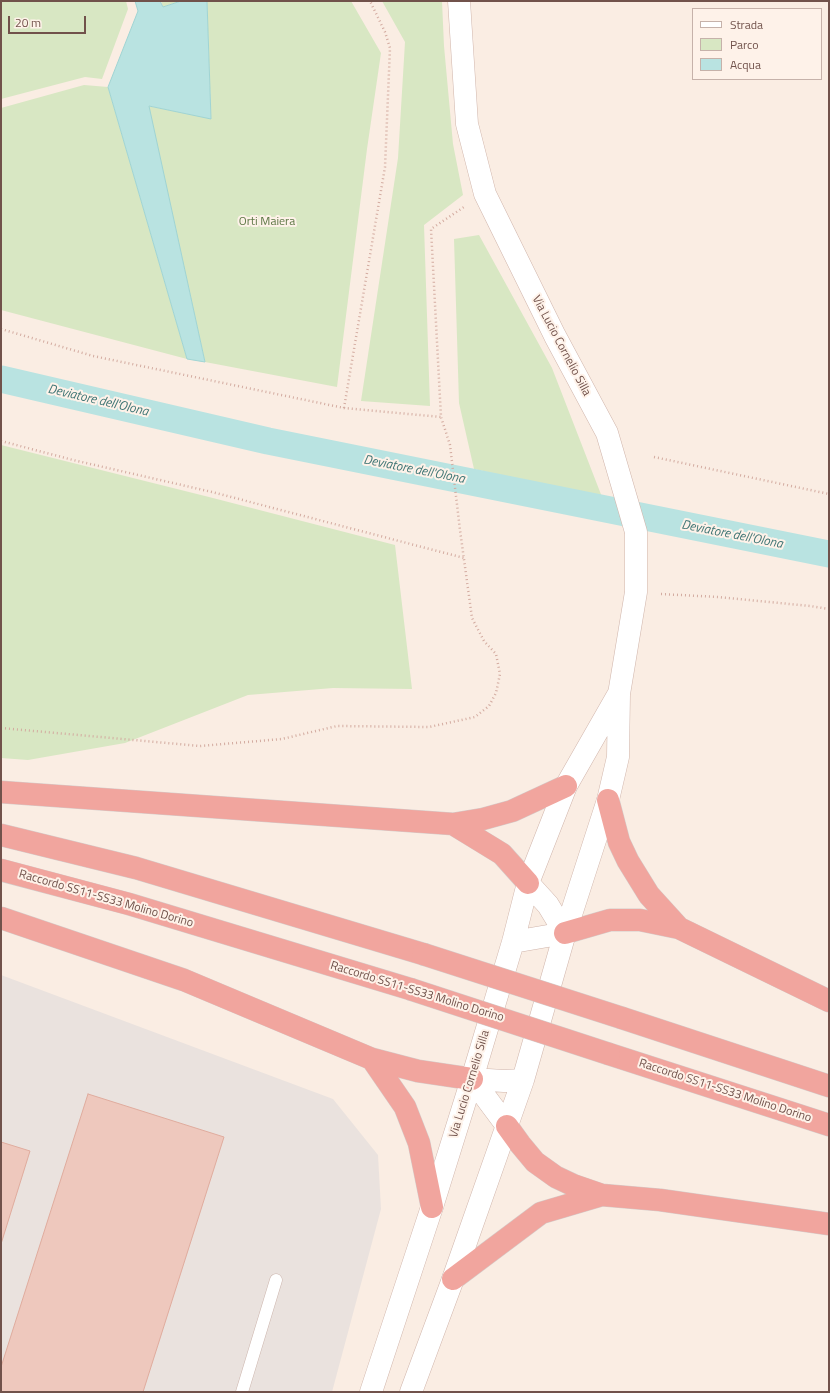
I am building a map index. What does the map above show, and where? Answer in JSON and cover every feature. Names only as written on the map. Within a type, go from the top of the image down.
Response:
[{"type":"highway","points":[[1,792],[453,824],[483,819],[512,811],[566,786]]},
{"type":"highway","points":[[608,800],[619,842],[628,861],[649,895],[679,928]]},
{"type":"highway","points":[[453,824],[502,854],[528,883]]},
{"type":"highway","points":[[1,834],[136,868],[423,954],[829,1086]]},
{"type":"highway","name":"Raccordo SS11-SS33 Molino Dorino","points":[[1,870],[129,904],[410,989],[829,1125]]},
{"type":"highway","points":[[1,918],[184,980],[372,1059],[418,1071],[472,1079]]},
{"type":"highway","points":[[565,933],[610,920],[640,920],[679,928],[829,1001]]},
{"type":"highway","points":[[372,1059],[405,1107],[419,1143],[432,1208]]},
{"type":"highway","points":[[507,1126],[535,1162],[556,1177],[573,1185],[602,1195],[660,1200],[829,1224]]},
{"type":"highway","points":[[453,1279],[541,1213],[602,1195]]},
{"type":"street","name":"Via Lucio Cornelio Silla","points":[[412,1386],[453,1279],[523,1080],[565,933],[608,800],[618,757],[619,694],[636,586],[636,532],[607,433],[555,336],[485,194],[467,124],[459,1]]},
{"type":"street","name":"Via Lucio Cornelio Silla","points":[[370,1388],[432,1208],[513,942],[528,883],[566,786],[619,694]]},
{"type":"street","points":[[513,942],[565,933],[548,905],[528,883]]},
{"type":"street","points":[[472,1079],[504,1081],[523,1080]]},
{"type":"street","points":[[472,1079],[507,1126]]},
{"type":"lane","points":[[242,1392],[276,1280]]},
{"type":"path","points":[[344,408],[386,167],[390,48],[385,32],[370,1]]},
{"type":"path","points":[[1,728],[200,746],[282,739],[337,726],[429,727],[475,717],[489,706],[496,693],[500,674],[496,654],[484,641],[472,618],[450,445],[441,417],[431,229],[485,194]]},
{"type":"path","points":[[1,329],[93,356],[344,408],[441,417]]},
{"type":"path","points":[[1,441],[73,460],[212,492],[464,558]]},
{"type":"path","points":[[654,457],[829,494]]},
{"type":"path","points":[[636,586],[718,597],[829,609]]},
{"type":"shaded area","points":[[1,975],[333,1099],[378,1155],[381,1209],[332,1392],[1,1392]]},
{"type":"green space","points":[[1,1],[126,1],[128,9],[102,79],[85,77],[1,99]]},
{"type":"green space","points":[[161,1],[181,1],[163,7]]},
{"type":"green space","name":"Orti Maiera","points":[[207,1],[351,1],[381,53],[367,149],[337,387],[205,362],[148,106],[211,118]]},
{"type":"green space","points":[[382,1],[442,1],[444,46],[453,144],[463,195],[424,225],[430,406],[361,401],[398,158],[405,42]]},
{"type":"green space","points":[[84,85],[108,87],[187,359],[1,310],[1,108]]},
{"type":"green space","points":[[479,235],[552,368],[602,497],[474,469],[459,403],[454,239]]},
{"type":"green space","points":[[1,445],[395,545],[412,689],[333,688],[248,695],[125,743],[28,760],[1,758]]},
{"type":"water","points":[[135,1],[160,1],[163,7],[181,1],[207,1],[211,119],[149,106],[205,362],[187,359],[108,87],[138,11]]},
{"type":"building","points":[[88,1094],[224,1137],[143,1392],[1,1392],[1,1367]]},
{"type":"building","points":[[1,1142],[30,1151],[1,1244]]},
{"type":"waterway","name":"Deviatore dell'Olona","points":[[1,379],[268,441],[829,554]]}]
